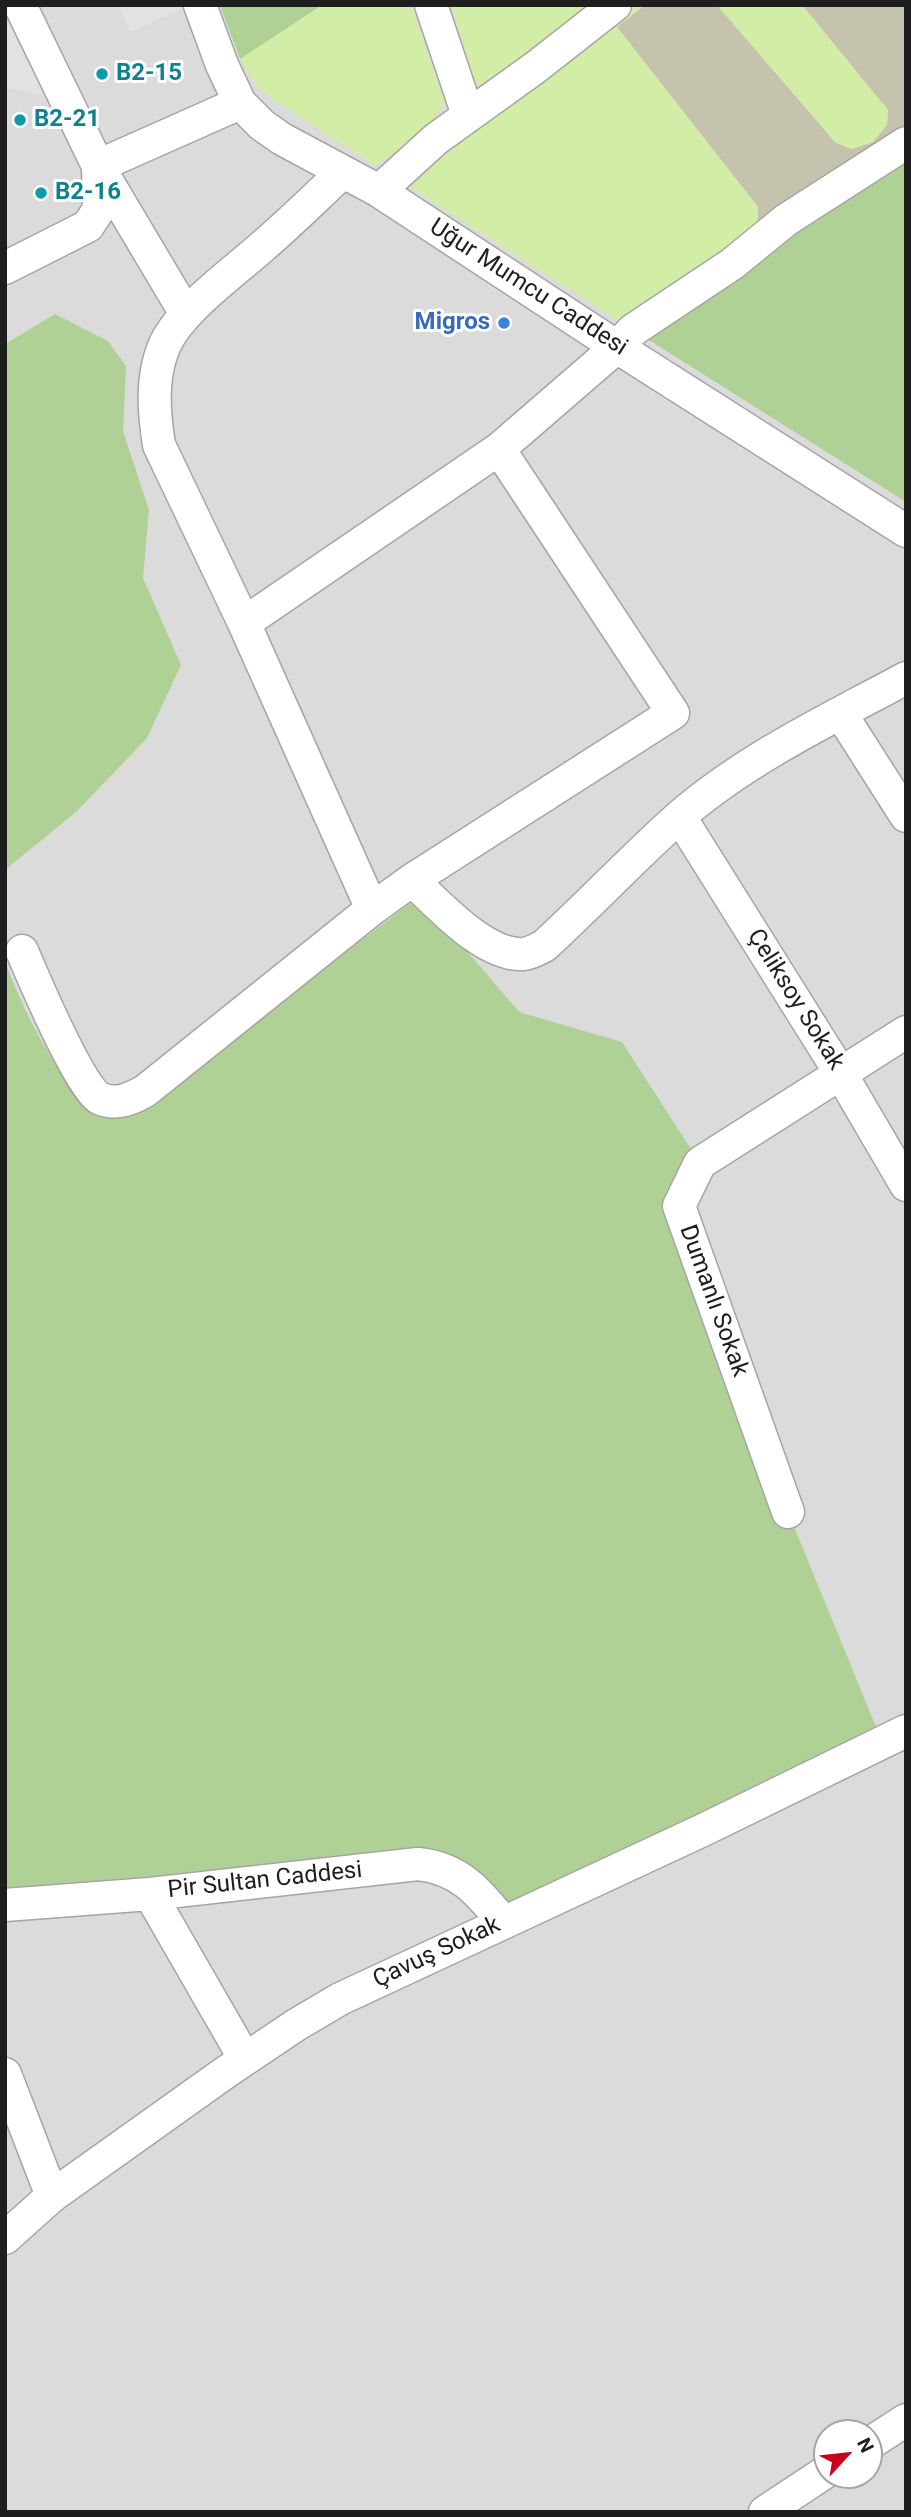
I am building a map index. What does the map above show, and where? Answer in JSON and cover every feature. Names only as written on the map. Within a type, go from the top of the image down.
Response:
[{"type":"street","points":[[20,5],[99,166],[186,314]]},
{"type":"street","name":"Uğur Mumcu Caddesi","points":[[201,5],[222,65],[240,103],[262,125],[342,173],[379,191],[906,531]]},
{"type":"street","points":[[431,5],[468,115]]},
{"type":"street","points":[[379,191],[436,139],[536,67],[615,5]]},
{"type":"street","points":[[99,166],[240,103]]},
{"type":"street","points":[[244,623],[499,449],[633,330],[732,264],[786,220],[906,143]]},
{"type":"street","points":[[5,268],[88,226],[99,209],[99,166]]},
{"type":"street","points":[[342,173],[186,314],[163,348],[154,386],[155,414],[159,445],[244,623],[372,909]]},
{"type":"street","points":[[22,951],[48,1013],[97,1097],[111,1102],[131,1099],[145,1091],[412,880],[673,713],[499,449]]},
{"type":"street","points":[[412,880],[473,935],[503,951],[528,954],[544,946],[680,817],[747,766],[906,678]]},
{"type":"street","points":[[841,714],[906,816]]},
{"type":"street","name":"Çeliksoy Sokak","points":[[680,817],[841,1074],[906,1185]]},
{"type":"street","name":"Dumanlı Sokak","points":[[788,1512],[679,1206],[700,1163],[906,1032]]},
{"type":"street","name":"Çavuş Sokak","points":[[5,2238],[52,2196],[245,2059],[340,1999],[715,1825],[906,1731]]},
{"type":"street","name":"Pir Sultan Caddesi","points":[[5,1905],[150,1894],[418,1864],[449,1871],[464,1881],[488,1903],[503,1922]]},
{"type":"street","points":[[150,1894],[245,2059]]},
{"type":"street","points":[[5,2074],[52,2196]]},
{"type":"street","points":[[883,2435],[906,2420]]},
{"type":"street","points":[[765,2512],[813,2480]]},
{"type":"shaded area","points":[[5,5],[906,5],[906,2512],[5,2512]]},
{"type":"shaded area","points":[[5,5],[64,100],[5,87]]},
{"type":"shaded area","points":[[118,5],[189,5],[131,32]]},
{"type":"shaded area","points":[[645,5],[717,5],[835,142],[851,149],[873,142],[887,125],[888,110],[802,5],[906,5],[906,143],[758,242],[758,207],[617,27]]},
{"type":"green space","points":[[220,5],[322,5],[240,59]]},
{"type":"green space","points":[[322,5],[411,5],[444,101],[425,127],[376,166],[271,98],[257,86],[240,59]]},
{"type":"green space","points":[[451,5],[645,5],[617,27],[758,207],[758,242],[633,330],[402,182],[492,88],[481,86],[474,79]]},
{"type":"green space","points":[[717,5],[802,5],[888,110],[887,125],[873,142],[851,149],[835,142]]},
{"type":"green space","points":[[906,143],[906,502],[633,330]]},
{"type":"green space","points":[[55,314],[108,341],[126,366],[123,431],[149,510],[143,578],[181,665],[147,738],[76,812],[5,870],[5,344]]},
{"type":"green space","points":[[412,902],[459,942],[519,1012],[622,1042],[700,1163],[679,1206],[788,1512],[883,1744],[503,1922],[449,1871],[5,1905],[5,961],[36,1031],[77,1097],[166,1088]]},
{"type":"place","name":"B2-15","points":[[102,74]]},
{"type":"place","name":"B2-21","points":[[20,120]]},
{"type":"place","name":"B2-16","points":[[41,193]]},
{"type":"place","name":"Migros","points":[[504,323]]}]
